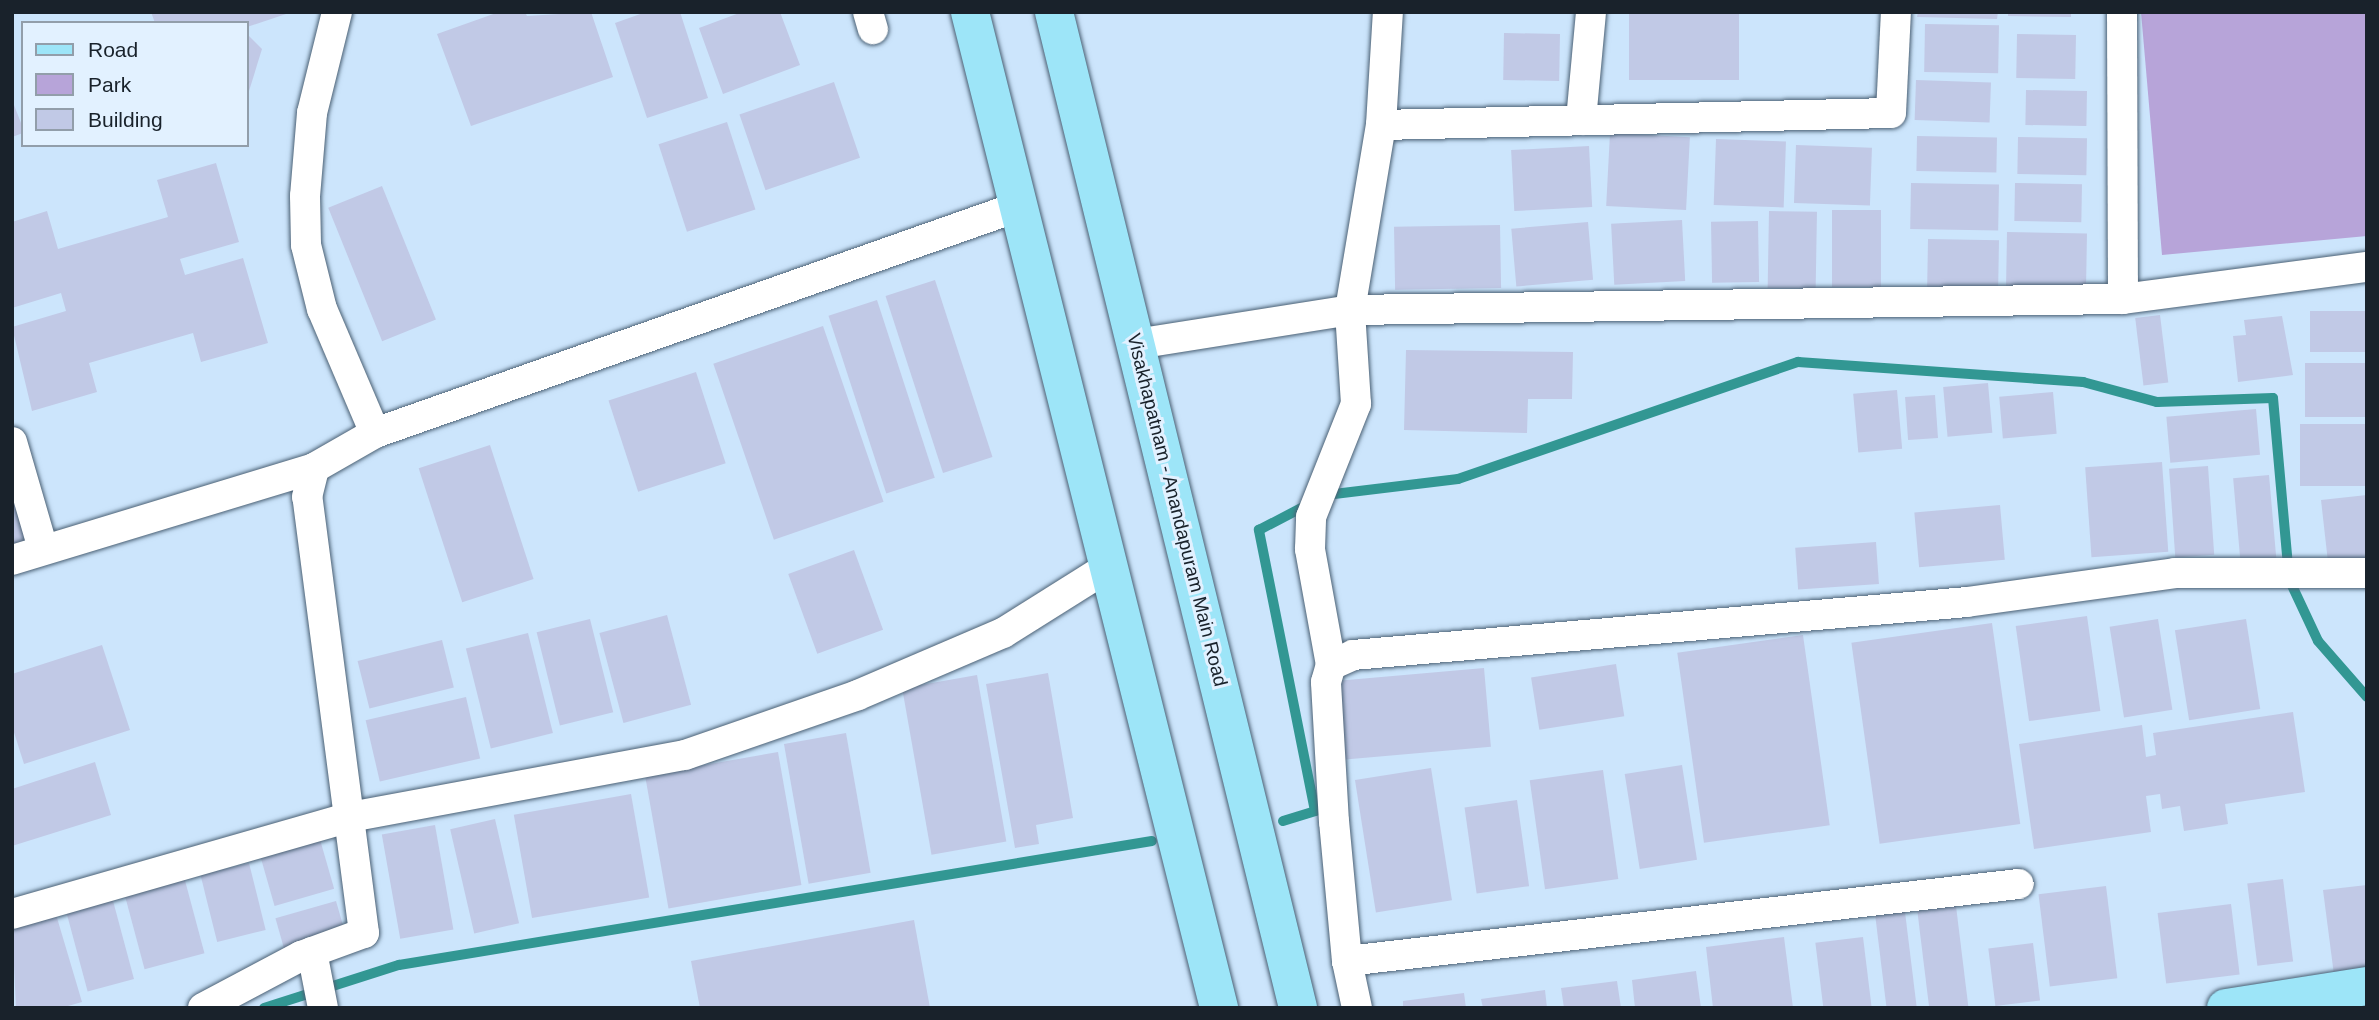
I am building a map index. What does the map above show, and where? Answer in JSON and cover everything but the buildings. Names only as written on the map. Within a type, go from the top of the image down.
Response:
[{"type":"main road","points":[[970,12],[1219,1008]]},
{"type":"main road","name":"Visakhapatnam - Anandapuram Main Road","points":[[1054,12],[1298,1008]]},
{"type":"main road","points":[[1185,867],[1191,1008]]},
{"type":"main road","points":[[2226,1008],[2273,1004],[2367,986]]},
{"type":"street","points":[[337,12],[312,113],[306,245],[323,309],[375,433]]},
{"type":"street","points":[[1357,1008],[1347,961],[1334,822],[1326,682],[1331,665],[1310,549],[1311,517],[1335,463],[1356,404],[1350,310],[1381,125],[1388,12]]},
{"type":"street","points":[[1581,120],[1591,12]]},
{"type":"street","points":[[1381,125],[1891,113],[1896,12]]},
{"type":"street","points":[[2122,12],[2123,299]]},
{"type":"street","points":[[12,560],[314,468],[375,433],[1017,206]]},
{"type":"street","points":[[1136,344],[1350,310],[2123,299],[2367,267]]},
{"type":"street","points":[[12,442],[43,549]]},
{"type":"street","points":[[203,1008],[314,965],[364,933],[307,497],[314,468]]},
{"type":"street","points":[[12,914],[350,817],[685,755],[858,695],[1003,633],[1110,566]]},
{"type":"street","points":[[1331,665],[1353,655],[1967,602],[2175,573],[2310,576],[2367,573]]},
{"type":"street","points":[[1347,961],[2019,884]]},
{"type":"street","points":[[314,965],[323,1008]]},
{"type":"green space","points":[[2141,12],[2367,12],[2367,236],[2162,255]]},
{"type":"waterway","points":[[1326,495],[1458,479],[1798,362],[2083,382],[2157,402],[2273,398],[2289,579],[2318,641],[2367,697]]},
{"type":"waterway","points":[[1283,821],[1315,811],[1259,530],[1309,504]]},
{"type":"waterway","points":[[264,1008],[399,965],[1152,841]]}]
